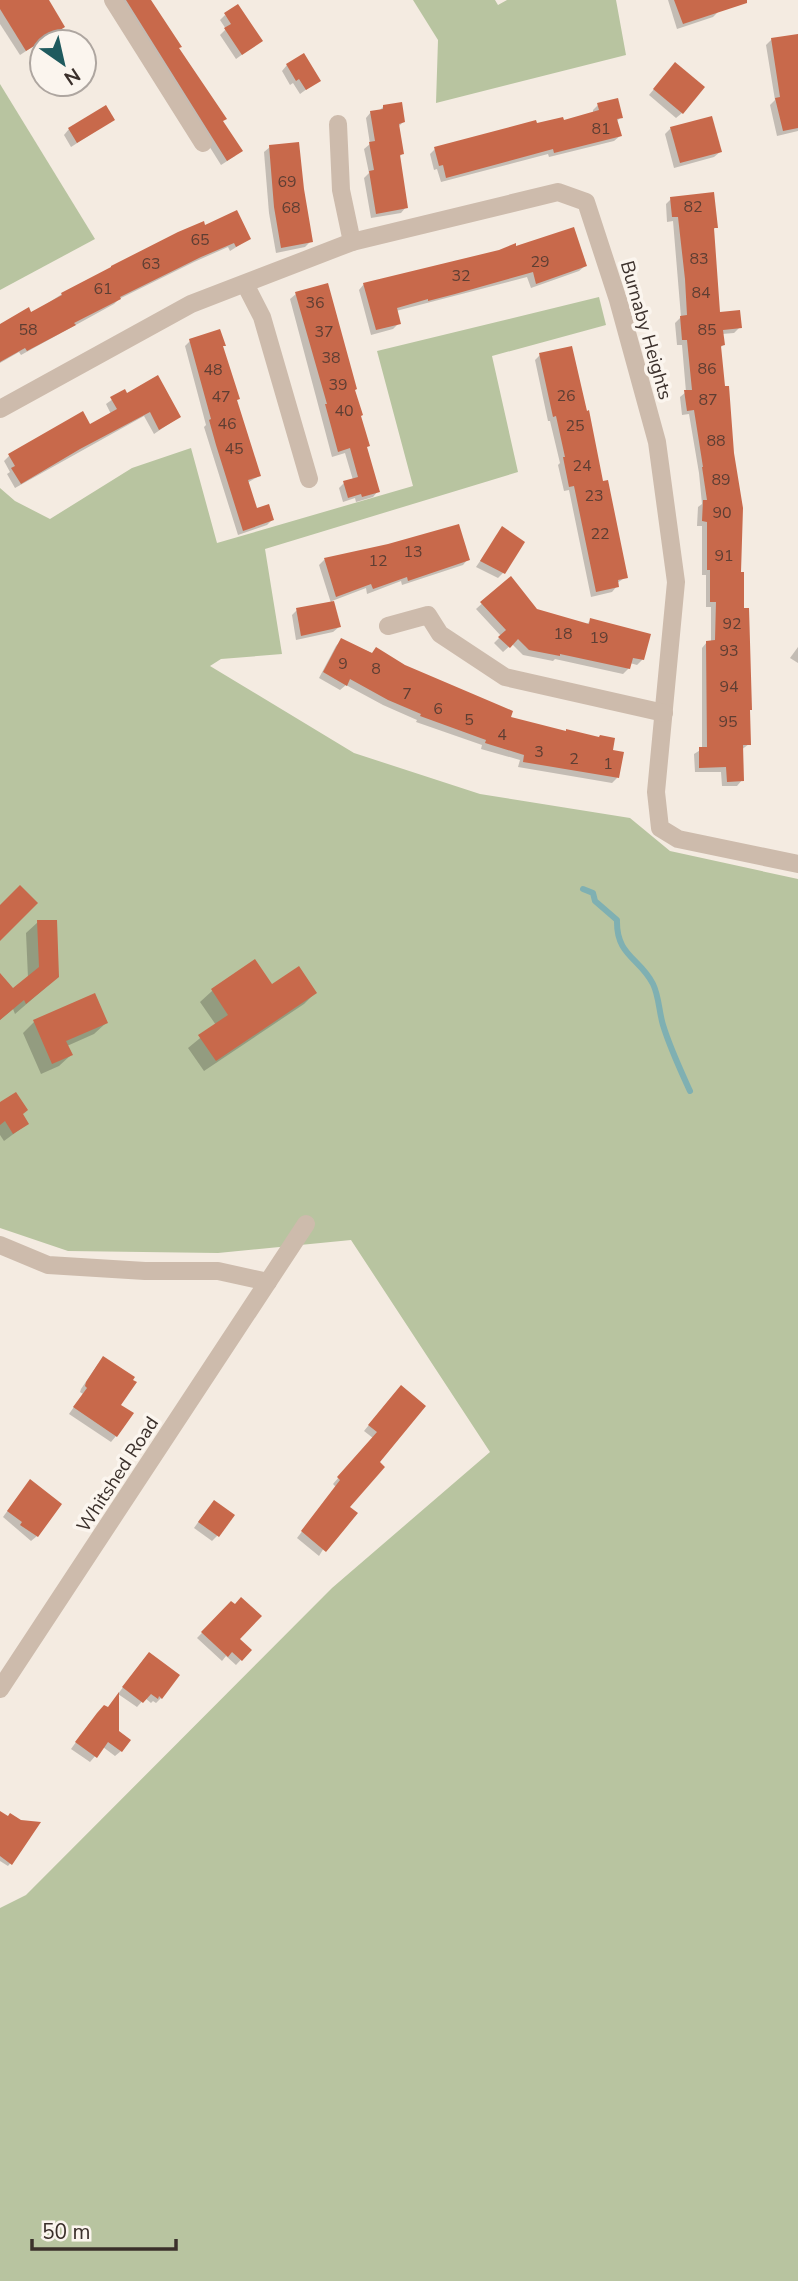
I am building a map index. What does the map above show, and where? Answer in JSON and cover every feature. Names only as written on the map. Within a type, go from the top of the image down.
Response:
[{"type":"street","points":[[113,0],[202,143]]},
{"type":"street","points":[[338,124],[341,190],[352,242]]},
{"type":"street","name":"Burnaby Heights","points":[[0,409],[191,304],[352,242],[558,192],[586,202],[618,300],[657,442],[676,582],[656,792],[660,828],[678,839],[798,864]]},
{"type":"street","points":[[245,284],[262,317],[309,479]]},
{"type":"street","points":[[388,626],[428,615],[440,634],[505,677],[664,713]]},
{"type":"street","name":"Whitshed Road","points":[[0,1689],[306,1224]]},
{"type":"street","points":[[0,1245],[48,1265],[145,1271],[218,1270],[268,1282]]},
{"type":"green space","points":[[413,0],[495,0],[498,5],[507,0],[616,0],[626,55],[436,103],[438,40]]},
{"type":"green space","points":[[0,84],[95,239],[0,290]]},
{"type":"green space","points":[[599,297],[606,325],[492,356],[518,472],[265,549],[282,654],[221,659],[210,666],[354,753],[480,794],[630,818],[670,851],[798,879],[798,2281],[0,2281],[0,1908],[26,1895],[332,1588],[490,1452],[351,1240],[218,1253],[68,1251],[0,1228],[0,488],[15,501],[50,519],[132,468],[191,448],[217,543],[413,486],[377,351]]},
{"type":"building","points":[[0,0],[49,0],[65,27],[28,28],[26,51],[0,9]]},
{"type":"building","points":[[126,0],[151,0],[182,47],[179,48],[227,119],[223,121],[243,151],[227,161]]},
{"type":"building","points":[[674,0],[747,0],[747,3],[683,24]]},
{"type":"building","points":[[238,4],[263,41],[242,55],[224,28],[231,24],[224,13]]},
{"type":"building","points":[[798,34],[798,128],[783,131],[775,98],[780,97],[771,38]]},
{"type":"building","points":[[304,53],[321,81],[306,90],[299,79],[296,81],[286,64]]},
{"type":"building","points":[[675,62],[705,87],[683,114],[653,89]]},
{"type":"building","points":[[618,98],[623,118],[617,119],[622,136],[554,153],[553,149],[446,178],[443,165],[439,166],[434,147],[536,120],[537,123],[563,117],[564,120],[599,110],[597,103]]},
{"type":"building","points":[[402,102],[405,122],[399,124],[404,154],[400,155],[408,208],[376,214],[369,171],[374,170],[369,142],[375,141],[370,111],[383,109],[383,105]]},
{"type":"building","points":[[106,105],[115,120],[77,143],[68,128]]},
{"type":"building","points":[[712,116],[722,152],[680,163],[670,127]]},
{"type":"building","points":[[299,142],[313,242],[281,248],[274,207],[269,145]]},
{"type":"building","points":[[714,192],[718,228],[714,228],[720,312],[740,310],[742,328],[723,330],[725,345],[721,346],[725,386],[729,386],[734,453],[743,508],[741,572],[744,572],[744,608],[749,608],[752,710],[751,745],[743,745],[744,781],[727,782],[726,767],[699,768],[699,747],[707,747],[706,641],[715,640],[716,602],[710,602],[707,522],[702,521],[703,500],[707,500],[703,467],[694,410],[687,411],[684,390],[692,390],[687,340],[682,340],[680,316],[687,315],[685,279],[678,217],[672,217],[670,197]]},
{"type":"building","points":[[237,210],[251,239],[236,247],[234,243],[201,257],[120,297],[121,299],[27,351],[25,348],[0,362],[0,324],[29,307],[31,312],[62,295],[61,293],[178,232],[204,221],[205,225]]},
{"type":"building","points":[[574,227],[587,266],[536,284],[533,272],[397,308],[401,324],[376,330],[363,283],[499,250],[516,243],[516,246]]},
{"type":"building","points":[[328,283],[357,389],[355,390],[370,446],[367,447],[380,492],[362,497],[361,494],[348,498],[343,481],[358,477],[350,448],[338,452],[295,292]]},
{"type":"building","points":[[220,329],[240,399],[237,400],[261,476],[248,480],[257,508],[269,504],[274,520],[243,531],[216,445],[189,339]]},
{"type":"building","points":[[572,346],[587,411],[589,410],[603,481],[608,480],[628,578],[618,580],[619,587],[596,592],[574,486],[569,487],[556,416],[553,417],[539,353]]},
{"type":"building","points":[[158,375],[181,417],[159,430],[150,412],[21,484],[11,468],[15,466],[8,454],[83,411],[90,424],[117,409],[110,397],[125,389],[127,393]]},
{"type":"building","points":[[459,524],[470,560],[408,581],[407,577],[373,589],[371,584],[336,597],[324,558]]},
{"type":"building","points":[[502,526],[525,542],[505,574],[480,561]]},
{"type":"building","points":[[511,576],[537,609],[589,624],[590,618],[651,634],[644,660],[633,658],[630,669],[529,650],[518,639],[510,648],[498,637],[506,630],[480,602]]},
{"type":"building","points":[[334,601],[341,627],[301,636],[296,608]]},
{"type":"building","points":[[341,638],[372,653],[376,647],[405,665],[513,711],[511,717],[566,731],[615,738],[613,750],[624,752],[619,778],[523,762],[524,755],[485,743],[486,740],[420,716],[421,714],[350,679],[347,686],[323,672]]},
{"type":"building","points":[[20,885],[38,903],[0,941],[0,905]]},
{"type":"building","points":[[37,920],[57,920],[59,977],[26,1004],[24,1000],[0,1020],[0,973],[13,988],[39,967]]},
{"type":"building","points":[[255,959],[272,984],[299,966],[317,993],[216,1061],[198,1035],[228,1015],[211,989]]},
{"type":"building","points":[[95,993],[108,1023],[66,1041],[73,1055],[52,1064],[33,1020]]},
{"type":"building","points":[[16,1092],[28,1110],[23,1114],[29,1124],[13,1134],[5,1121],[0,1125],[0,1102]]},
{"type":"building","points":[[103,1356],[135,1377],[133,1380],[137,1382],[121,1405],[134,1413],[117,1437],[73,1407],[87,1388],[86,1382]]},
{"type":"building","points":[[401,1385],[426,1406],[380,1462],[385,1467],[350,1507],[358,1513],[326,1552],[301,1531],[340,1480],[337,1477],[377,1432],[368,1425]]},
{"type":"building","points":[[30,1479],[62,1504],[38,1537],[20,1525],[22,1522],[7,1511]]},
{"type":"building","points":[[214,1500],[235,1515],[219,1537],[198,1522]]},
{"type":"building","points":[[241,1597],[262,1616],[240,1639],[252,1650],[242,1661],[232,1652],[228,1657],[201,1632],[231,1601],[235,1604]]},
{"type":"building","points":[[149,1652],[180,1675],[162,1699],[151,1694],[143,1703],[122,1687]]},
{"type":"building","points":[[119,1692],[119,1731],[131,1740],[122,1752],[108,1742],[97,1758],[75,1742],[104,1705],[108,1707]]},
{"type":"building","points":[[0,1811],[8,1816],[10,1813],[21,1820],[41,1822],[12,1865],[0,1856]]},
{"type":"waterway","points":[[583,889],[593,893],[595,901],[617,920],[620,942],[653,984],[666,1034],[690,1091]]}]
